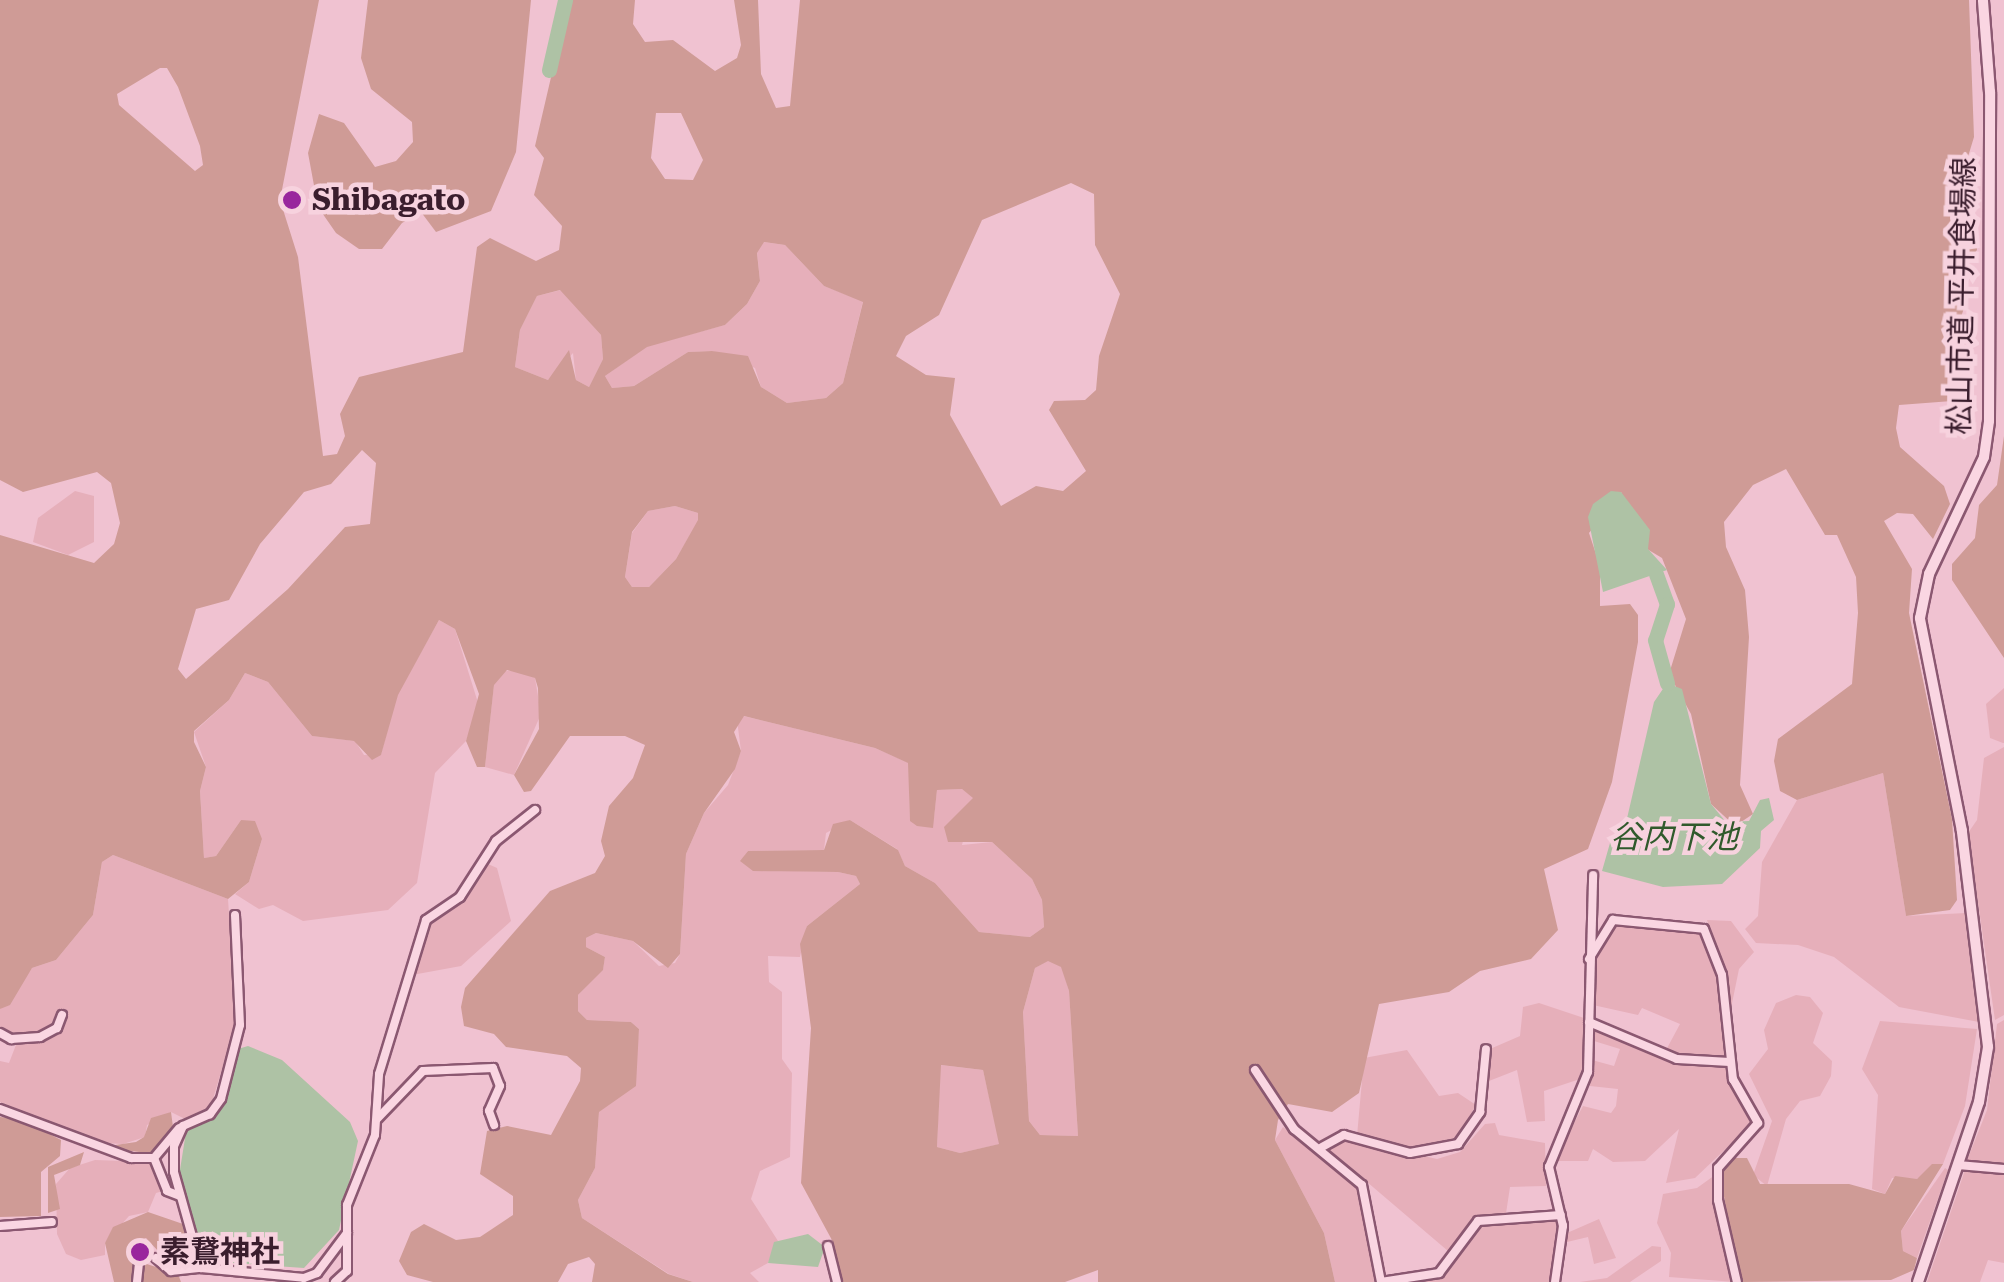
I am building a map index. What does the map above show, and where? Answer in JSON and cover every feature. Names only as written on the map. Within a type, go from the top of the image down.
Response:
[{"type":"street","name":"松山市道 平井食場線","points":[[1918,1282],[1984,1084],[1989,1027],[1959,812],[1920,618],[1928,574],[1984,456],[1989,421],[1990,92],[1983,0]]},
{"type":"street","points":[[334,1282],[347,1271],[346,1233],[352,1184],[377,1119],[379,1074],[426,920],[460,898],[496,841],[535,810]]},
{"type":"street","points":[[1555,1282],[1561,1215],[1549,1167],[1586,1085],[1593,876]]},
{"type":"street","points":[[154,1158],[183,1126],[210,1114],[221,1099],[240,1025],[235,915]]},
{"type":"street","points":[[1589,959],[1613,920],[1701,926],[1722,975],[1736,1087],[1758,1123],[1718,1168],[1718,1200],[1737,1282]]},
{"type":"street","points":[[0,1033],[11,1040],[40,1037],[57,1028],[62,1015]]},
{"type":"street","points":[[1589,1022],[1677,1059],[1730,1062]]},
{"type":"street","points":[[1322,1147],[1344,1135],[1410,1153],[1458,1144],[1477,1121],[1486,1049]]},
{"type":"street","points":[[377,1119],[422,1071],[493,1068],[500,1086],[490,1112],[494,1126]]},
{"type":"street","points":[[1254,1070],[1294,1129],[1322,1147],[1362,1185],[1381,1282],[1439,1273],[1478,1221],[1561,1215]]},
{"type":"street","points":[[0,1108],[16,1110],[78,1142],[154,1158]]},
{"type":"street","points":[[183,1126],[174,1156],[180,1196],[201,1268]]},
{"type":"street","points":[[154,1158],[167,1191],[180,1196]]},
{"type":"street","points":[[1958,1165],[2004,1169]]},
{"type":"street","points":[[0,1226],[52,1222]]},
{"type":"street","points":[[156,1258],[171,1270],[201,1268],[304,1278],[317,1273],[346,1233]]},
{"type":"street","points":[[828,1246],[837,1282]]},
{"type":"street","points":[[137,1282],[139,1264]]},
{"type":"shaded area","points":[[0,0],[319,0],[280,200],[298,257],[323,456],[337,454],[345,436],[340,414],[359,377],[463,352],[477,247],[490,238],[536,261],[559,250],[562,226],[534,195],[544,158],[535,146],[569,0],[635,0],[633,24],[645,42],[673,40],[715,71],[737,58],[741,45],[734,0],[758,0],[761,74],[776,108],[790,106],[800,0],[1969,0],[1974,137],[1967,160],[1977,250],[1964,266],[1969,292],[1950,352],[1952,401],[1899,405],[1896,428],[1900,447],[1944,486],[1950,504],[1933,539],[1913,514],[1897,513],[1884,521],[1912,569],[1909,613],[1952,819],[1957,900],[1950,910],[1906,916],[1883,773],[1797,800],[1780,791],[1774,761],[1778,739],[1852,684],[1858,613],[1856,577],[1837,535],[1825,535],[1786,469],[1753,485],[1724,522],[1726,547],[1745,590],[1749,637],[1740,785],[1753,814],[1735,826],[1711,804],[1691,714],[1669,674],[1686,619],[1662,558],[1647,549],[1621,492],[1589,533],[1600,566],[1600,606],[1630,604],[1638,615],[1638,642],[1612,782],[1588,849],[1544,869],[1558,930],[1531,959],[1480,971],[1449,992],[1379,1004],[1359,1093],[1332,1112],[1288,1104],[1278,1120],[1275,1140],[1324,1233],[1335,1282],[1098,1282],[1098,1270],[1065,1282],[842,1282],[833,1242],[801,1183],[811,1028],[800,944],[807,926],[860,884],[856,876],[838,872],[753,871],[740,861],[748,851],[824,850],[833,824],[850,820],[898,850],[905,866],[935,883],[979,932],[1030,937],[1044,927],[1042,900],[1032,879],[992,842],[948,842],[944,827],[973,798],[962,789],[937,790],[933,828],[917,826],[910,821],[908,763],[875,748],[744,716],[734,732],[741,751],[735,769],[704,813],[686,854],[680,954],[668,968],[633,941],[596,933],[586,938],[586,947],[605,957],[603,970],[578,995],[578,1011],[587,1020],[631,1022],[639,1029],[636,1086],[599,1112],[595,1168],[578,1200],[582,1218],[668,1274],[693,1282],[592,1282],[595,1264],[589,1257],[568,1264],[558,1282],[433,1282],[407,1275],[399,1261],[411,1232],[424,1224],[456,1240],[480,1237],[513,1215],[513,1196],[480,1174],[487,1131],[507,1126],[551,1135],[580,1081],[581,1068],[567,1056],[506,1047],[494,1034],[464,1026],[461,1007],[465,988],[550,891],[595,873],[605,856],[601,841],[609,806],[633,778],[645,745],[625,736],[570,736],[531,791],[524,792],[514,775],[539,729],[538,688],[535,678],[507,670],[494,685],[485,767],[477,767],[466,741],[479,694],[455,629],[439,620],[398,695],[381,755],[372,760],[354,741],[312,736],[268,682],[245,673],[229,700],[194,731],[194,742],[206,767],[200,791],[204,858],[216,856],[241,820],[255,821],[262,839],[249,882],[228,899],[113,855],[102,862],[93,915],[56,960],[32,968],[10,1005],[0,1009],[0,535],[94,563],[114,544],[120,523],[111,483],[97,472],[23,492],[0,480]],"holes":[[[160,68],[167,68],[200,146],[203,165],[195,171],[119,105],[117,94]],[[656,113],[681,113],[703,160],[693,180],[665,179],[651,158]],[[1071,183],[1094,194],[1095,245],[1120,294],[1099,356],[1096,390],[1085,400],[1054,401],[1049,410],[1086,471],[1063,491],[1036,486],[1001,506],[950,415],[955,378],[926,375],[896,356],[906,336],[939,315],[982,220]],[[764,242],[785,245],[824,286],[863,302],[843,383],[826,398],[787,403],[761,387],[748,356],[712,351],[688,352],[634,386],[612,388],[605,376],[647,347],[725,325],[747,304],[760,281],[757,253]],[[560,290],[601,335],[603,359],[589,387],[576,380],[569,350],[548,380],[515,367],[520,330],[537,296]],[[362,450],[376,463],[370,524],[345,527],[288,589],[186,679],[178,669],[196,609],[229,600],[260,544],[304,492],[331,484]],[[675,506],[698,513],[698,520],[676,559],[649,587],[632,587],[625,577],[632,532],[648,511]],[[1048,961],[1061,967],[1069,991],[1078,1136],[1040,1135],[1029,1121],[1023,1012],[1035,968]],[[941,1065],[983,1070],[999,1144],[960,1153],[937,1147]]]},
{"type":"shaded area","points":[[368,0],[531,0],[516,152],[491,211],[436,232],[421,212],[402,223],[382,249],[359,249],[336,233],[318,207],[308,153],[319,114],[344,123],[375,167],[396,161],[413,142],[412,122],[371,89],[361,58]]},
{"type":"shaded area","points":[[763,242],[785,245],[824,286],[863,301],[843,383],[826,398],[787,403],[761,387],[755,368],[712,351],[688,352],[634,386],[612,388],[605,376],[647,346],[725,325],[747,304],[760,281],[757,252]]},
{"type":"shaded area","points":[[561,290],[601,335],[603,359],[589,387],[576,380],[573,353],[548,380],[515,367],[520,330],[537,296]]},
{"type":"shaded area","points":[[2004,436],[2004,658],[1952,580],[1952,564],[1975,538],[1979,505],[1997,485]]},
{"type":"shaded area","points":[[75,491],[94,496],[94,542],[68,555],[33,542],[38,518]]},
{"type":"shaded area","points":[[675,506],[698,513],[699,520],[676,559],[649,587],[632,587],[625,577],[632,533],[648,511]]},
{"type":"shaded area","points":[[439,620],[455,629],[479,706],[466,741],[435,773],[417,883],[388,910],[303,921],[273,905],[259,909],[235,894],[249,882],[262,839],[241,820],[216,856],[204,858],[200,791],[206,767],[194,732],[229,700],[245,673],[268,682],[312,736],[355,741],[364,755],[381,754],[397,695]]},
{"type":"shaded area","points":[[520,669],[535,678],[541,714],[514,775],[485,767],[494,684],[501,672]]},
{"type":"shaded area","points":[[2004,688],[2003,743],[1990,738],[1986,704]]},
{"type":"shaded area","points":[[743,716],[875,748],[909,763],[910,821],[934,817],[937,790],[962,789],[974,797],[962,845],[992,842],[1032,879],[1042,900],[1044,927],[1030,937],[979,932],[935,883],[905,866],[897,849],[850,820],[826,833],[824,850],[748,851],[741,861],[753,870],[838,872],[856,876],[860,884],[807,926],[800,957],[768,956],[769,982],[782,992],[782,1059],[792,1073],[790,1157],[760,1171],[751,1199],[778,1241],[768,1263],[750,1273],[759,1282],[693,1282],[669,1274],[582,1218],[578,1200],[595,1168],[599,1112],[636,1057],[639,1029],[631,1022],[587,1020],[578,1011],[578,995],[603,969],[605,957],[586,947],[586,938],[596,933],[633,941],[659,966],[675,963],[680,954],[686,854],[704,813],[728,785],[741,751],[737,720]]},
{"type":"shaded area","points":[[2004,747],[2004,1015],[1995,1020],[1968,833],[1977,820],[1984,758]]},
{"type":"shaded area","points":[[1883,773],[1906,916],[1966,913],[1979,1022],[1899,1007],[1834,957],[1798,945],[1756,943],[1745,929],[1758,916],[1762,862],[1797,800]]},
{"type":"shaded area","points":[[113,855],[228,899],[236,1022],[210,1109],[187,1120],[171,1112],[147,1125],[145,1137],[123,1144],[102,1143],[0,1102],[0,1061],[9,1063],[19,1037],[0,1028],[0,1009],[32,968],[56,960],[93,915],[102,862]]},
{"type":"shaded area","points":[[488,864],[497,868],[511,921],[461,966],[412,975],[429,921],[461,901]]},
{"type":"shaded area","points":[[1707,920],[1731,921],[1754,952],[1739,969],[1729,1018],[1724,973]]},
{"type":"shaded area","points":[[1614,923],[1696,927],[1719,976],[1727,1060],[1665,1052],[1680,1024],[1642,1008],[1638,1015],[1593,1005],[1593,962]]},
{"type":"shaded area","points":[[1048,960],[1062,967],[1069,991],[1078,1136],[1040,1135],[1029,1121],[1023,1012],[1035,968]]},
{"type":"shaded area","points":[[1796,995],[1810,997],[1823,1013],[1813,1043],[1832,1061],[1831,1076],[1820,1096],[1800,1101],[1786,1119],[1767,1186],[1753,1175],[1772,1121],[1749,1074],[1768,1049],[1764,1030],[1776,1003]]},
{"type":"shaded area","points":[[1539,1003],[1584,1018],[1583,1078],[1544,1091],[1545,1121],[1527,1122],[1517,1070],[1489,1081],[1490,1049],[1520,1036],[1523,1007]]},
{"type":"shaded area","points":[[2004,1020],[2004,1167],[1966,1163],[1987,1110],[1997,1024]]},
{"type":"shaded area","points":[[1880,1021],[1977,1029],[1965,1106],[1943,1164],[1917,1179],[1892,1178],[1885,1194],[1872,1189],[1878,1095],[1862,1069]]},
{"type":"shaded area","points":[[1594,1031],[1676,1062],[1728,1064],[1733,1088],[1754,1122],[1695,1178],[1666,1183],[1679,1129],[1645,1161],[1613,1162],[1593,1149],[1588,1161],[1554,1161],[1583,1106],[1611,1113],[1616,1106],[1618,1089],[1590,1086],[1592,1060],[1614,1066],[1620,1049],[1594,1041]]},
{"type":"shaded area","points":[[1407,1050],[1439,1096],[1458,1093],[1476,1105],[1454,1143],[1416,1150],[1357,1136],[1364,1058]]},
{"type":"shaded area","points":[[940,1065],[983,1070],[1000,1144],[960,1153],[937,1147]]},
{"type":"shaded area","points":[[171,1112],[173,1127],[154,1154],[102,1147],[136,1142],[144,1137],[151,1118]]},
{"type":"shaded area","points":[[0,1117],[20,1119],[61,1140],[60,1156],[41,1172],[41,1216],[0,1217]]},
{"type":"shaded area","points":[[1495,1123],[1499,1135],[1545,1143],[1546,1186],[1510,1187],[1505,1220],[1476,1220],[1448,1251],[1326,1147],[1346,1139],[1437,1159],[1460,1152],[1485,1124]]},
{"type":"shaded area","points":[[1283,1127],[1355,1182],[1376,1282],[1335,1282],[1324,1233],[1275,1140]]},
{"type":"shaded area","points":[[84,1152],[80,1165],[54,1175],[60,1209],[48,1213],[48,1167]]},
{"type":"shaded area","points":[[1735,1158],[1747,1158],[1760,1184],[1849,1184],[1885,1194],[1895,1176],[1917,1179],[1932,1164],[1943,1164],[1901,1231],[1903,1251],[1917,1258],[1914,1270],[1891,1280],[1740,1282],[1720,1175]]},
{"type":"shaded area","points":[[95,1160],[152,1162],[163,1191],[156,1193],[148,1212],[129,1216],[105,1243],[105,1255],[81,1260],[66,1254],[57,1234],[56,1184],[70,1168]]},
{"type":"shaded area","points":[[1945,1168],[1948,1170],[1917,1258],[1903,1251],[1901,1231]]},
{"type":"shaded area","points":[[1965,1170],[2004,1171],[2004,1263],[1988,1260],[1980,1282],[1927,1282]]},
{"type":"shaded area","points":[[1715,1175],[1714,1199],[1735,1282],[1669,1277],[1671,1253],[1657,1223],[1663,1194],[1697,1188]]},
{"type":"shaded area","points":[[148,1212],[183,1224],[190,1259],[172,1266],[146,1238],[131,1244],[128,1258],[178,1274],[181,1282],[114,1282],[105,1243],[113,1227]]},
{"type":"shaded area","points":[[1557,1219],[1552,1282],[1400,1282],[1440,1276],[1478,1223]]},
{"type":"shaded area","points":[[1599,1219],[1616,1258],[1594,1264],[1588,1237],[1567,1242],[1567,1233]]},
{"type":"shaded area","points":[[1652,1246],[1661,1247],[1661,1261],[1630,1282],[1580,1282],[1607,1278]]},
{"type":"water","points":[[1611,491],[1621,492],[1650,530],[1648,549],[1667,570],[1603,592],[1588,517],[1593,504]]},
{"type":"water","name":"谷内下池","points":[[1667,683],[1682,689],[1711,804],[1726,822],[1749,821],[1760,800],[1769,798],[1774,820],[1761,831],[1760,848],[1722,884],[1663,887],[1602,871],[1610,843],[1625,827],[1654,702]]},
{"type":"water","points":[[248,1046],[282,1060],[350,1122],[358,1141],[339,1230],[304,1268],[206,1261],[179,1176],[186,1132],[217,1113],[238,1049]]},
{"type":"water","points":[[808,1234],[825,1247],[818,1267],[768,1263],[774,1242]]},
{"type":"waterway","points":[[549,70],[565,0]]},
{"type":"waterway","points":[[1656,574],[1667,604],[1655,640],[1667,683]]},
{"type":"place","name":"Shibagato","points":[[292,200]]},
{"type":"place","name":"素鵞神社","points":[[140,1252]]}]
